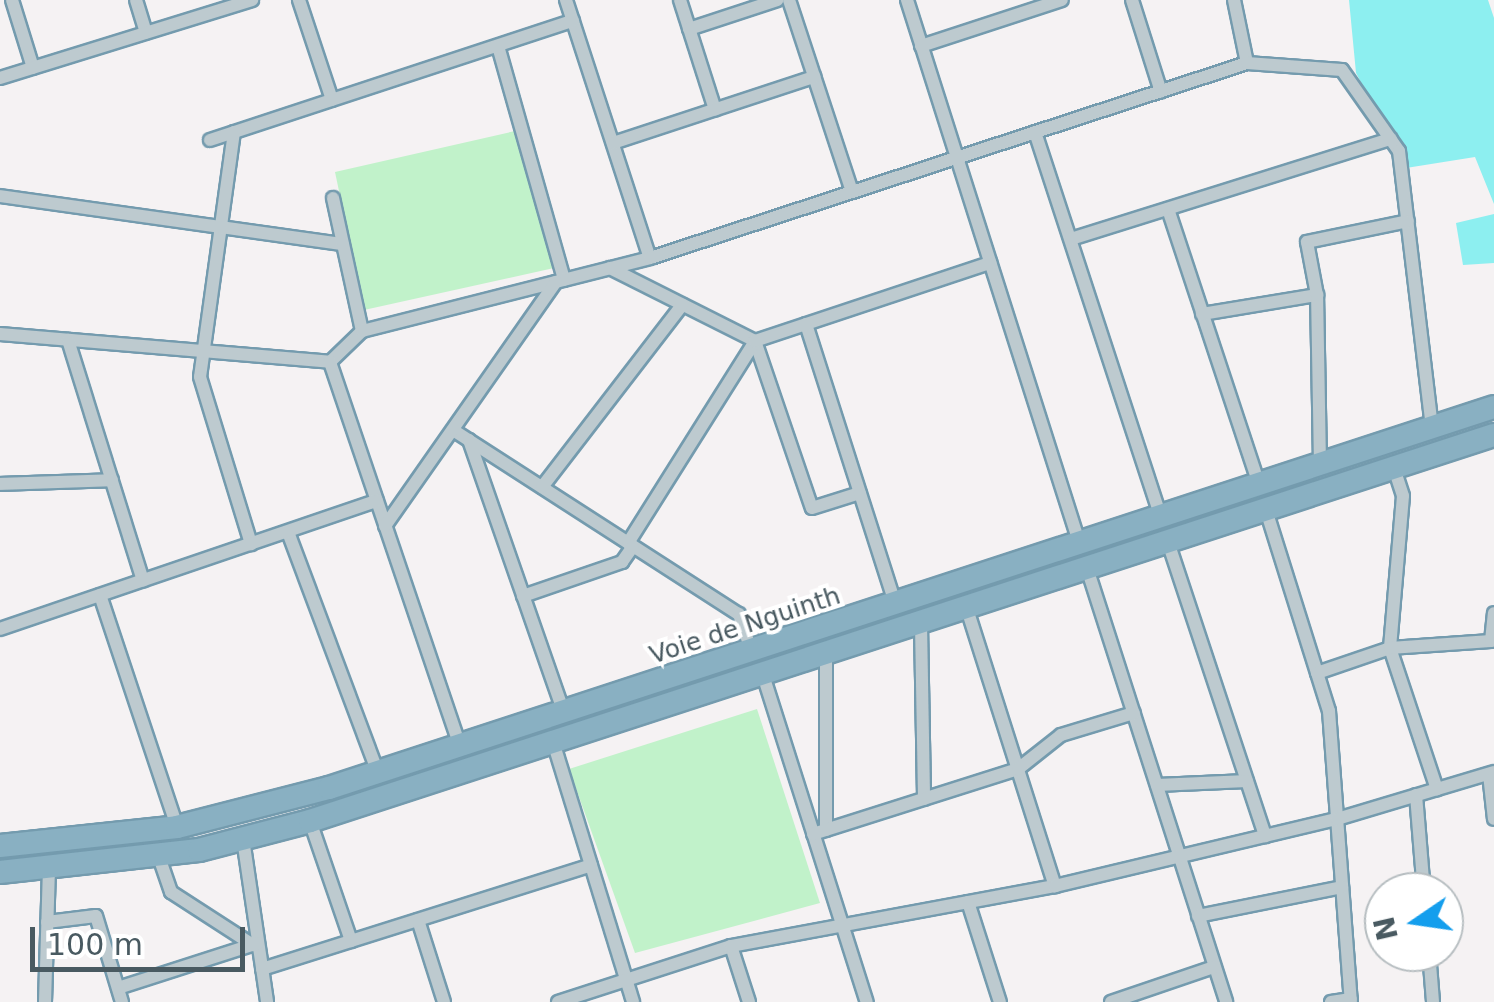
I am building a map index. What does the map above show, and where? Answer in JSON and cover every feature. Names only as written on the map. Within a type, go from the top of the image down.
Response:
[{"type":"highway","name":"Voie de Nguinth","points":[[0,846],[177,828],[378,773],[1494,407]]},
{"type":"highway","name":"Voie de Nguinth","points":[[0,872],[159,857],[243,840],[554,744],[1494,435]]},
{"type":"highway","points":[[120,834],[122,860]]},
{"type":"street","points":[[12,0],[32,68]]},
{"type":"street","points":[[136,0],[146,33]]},
{"type":"street","points":[[0,78],[252,0]]},
{"type":"street","points":[[299,0],[332,100]]},
{"type":"street","points":[[566,0],[650,258]]},
{"type":"street","points":[[680,0],[715,110]]},
{"type":"street","points":[[689,28],[777,0]]},
{"type":"street","points":[[790,0],[852,192]]},
{"type":"street","points":[[906,0],[1226,1002]]},
{"type":"street","points":[[921,46],[1033,4],[1062,0]]},
{"type":"street","points":[[1132,0],[1160,92]]},
{"type":"street","points":[[1234,0],[1247,64]]},
{"type":"street","points":[[210,140],[573,21]]},
{"type":"street","points":[[498,46],[560,281]]},
{"type":"street","points":[[0,334],[330,362],[362,331],[650,258],[1247,64],[1342,70],[1399,151],[1432,427]]},
{"type":"street","points":[[612,143],[814,78]]},
{"type":"street","points":[[234,132],[200,377],[251,544]]},
{"type":"street","points":[[1036,132],[1161,517]]},
{"type":"street","points":[[1070,240],[1391,140]]},
{"type":"street","points":[[0,196],[342,244]]},
{"type":"street","points":[[332,198],[362,331]]},
{"type":"street","points":[[1168,209],[1259,484]]},
{"type":"street","points":[[1320,464],[1317,295],[1307,242],[1408,220]]},
{"type":"street","points":[[523,596],[622,562],[755,341],[990,262]]},
{"type":"street","points":[[610,268],[755,341],[812,508],[860,494]]},
{"type":"street","points":[[385,526],[560,281]]},
{"type":"street","points":[[1202,314],[1317,295]]},
{"type":"street","points":[[542,487],[682,305]]},
{"type":"street","points":[[806,324],[896,606]]},
{"type":"street","points":[[68,340],[143,580]]},
{"type":"street","points":[[330,362],[460,747]]},
{"type":"street","points":[[452,430],[739,614],[752,652]]},
{"type":"street","points":[[469,440],[564,713]]},
{"type":"street","points":[[1394,468],[1402,496],[1390,648],[1437,789]]},
{"type":"street","points":[[0,484],[112,480]]},
{"type":"street","points":[[0,629],[377,502]]},
{"type":"street","points":[[1266,510],[1329,711],[1351,1000],[1331,1002]]},
{"type":"street","points":[[288,532],[378,773]]},
{"type":"street","points":[[1168,542],[1265,836]]},
{"type":"street","points":[[100,595],[177,828]]},
{"type":"street","points":[[967,609],[1055,886]]},
{"type":"street","points":[[1317,673],[1390,648],[1491,641],[1494,613]]},
{"type":"street","points":[[921,624],[924,798]]},
{"type":"street","points":[[820,832],[826,654]]},
{"type":"street","points":[[763,675],[820,832],[867,1002]]},
{"type":"street","points":[[820,832],[1018,768],[1061,735],[1134,713]]},
{"type":"street","points":[[554,744],[633,1002]]},
{"type":"street","points":[[558,1002],[732,946],[1055,886],[1337,819],[1491,773],[1494,819]]},
{"type":"street","points":[[1157,786],[1247,782]]},
{"type":"street","points":[[1416,795],[1422,872]]},
{"type":"street","points":[[310,820],[350,941]]},
{"type":"street","points":[[45,1002],[49,840]]},
{"type":"street","points":[[243,840],[267,1002]]},
{"type":"street","points":[[159,857],[171,892],[256,944]]},
{"type":"street","points":[[262,969],[590,865]]},
{"type":"street","points":[[1198,916],[1342,887]]},
{"type":"street","points":[[968,902],[1000,1002]]},
{"type":"street","points":[[47,922],[96,916],[120,995],[256,944]]},
{"type":"street","points":[[418,920],[444,1002]]},
{"type":"street","points":[[732,946],[749,1002]]},
{"type":"street","points":[[1111,1002],[1214,967]]},
{"type":"street","points":[[1431,972],[1433,1002]]},
{"type":"green space","points":[[515,131],[554,268],[364,310],[335,172]]},
{"type":"green space","points":[[757,709],[820,903],[635,953],[569,769]]},
{"type":"water","points":[[1349,0],[1488,0],[1494,18],[1494,204],[1475,157],[1406,168],[1356,73]]},
{"type":"water","points":[[1494,214],[1494,263],[1463,265],[1456,223]]}]
